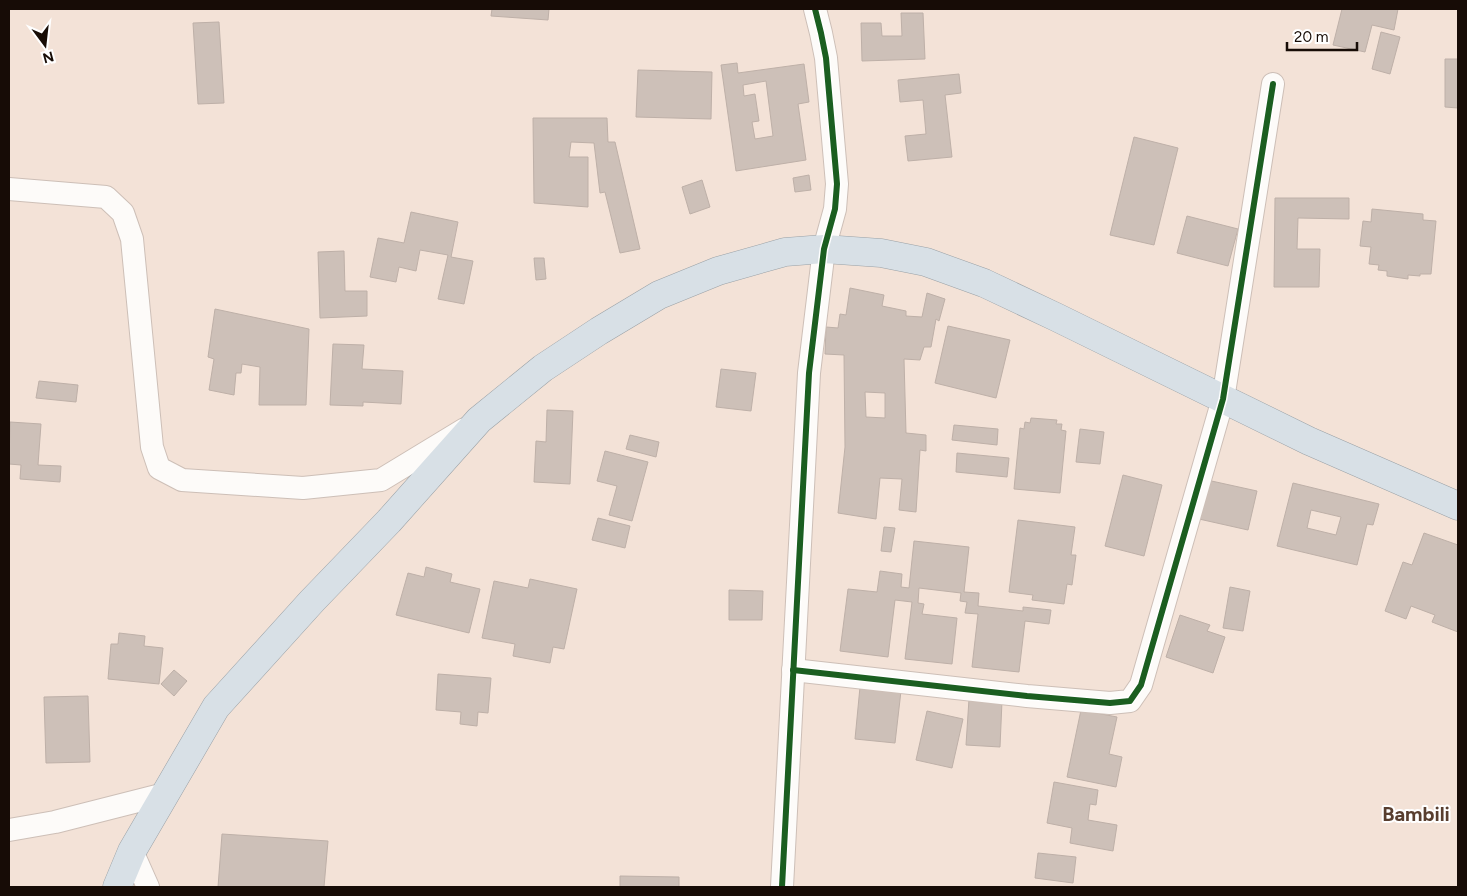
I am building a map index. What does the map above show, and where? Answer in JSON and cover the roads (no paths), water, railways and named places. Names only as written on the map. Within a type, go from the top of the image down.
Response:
[{"type":"highway","points":[[117,887],[132,851],[216,707],[312,601],[389,521],[479,420],[543,368],[599,331],[658,295],[728,268],[785,252],[824,248],[881,253],[926,262],[984,283],[1309,441],[1458,506]]},
{"type":"street","points":[[782,887],[809,373],[824,248],[835,209],[837,184],[826,58],[814,9]]},
{"type":"street","points":[[794,670],[1026,696],[1110,703],[1130,701],[1141,685],[1224,399],[1273,84]]},
{"type":"street","points":[[9,189],[106,197],[123,212],[132,239],[152,447],[159,468],[182,480],[303,488],[381,480],[479,420]]},
{"type":"street","points":[[9,830],[55,822],[165,794]]},
{"type":"street","points":[[132,851],[148,887]]},
{"type":"district","name":"Bambili","points":[[1416,814]]}]
